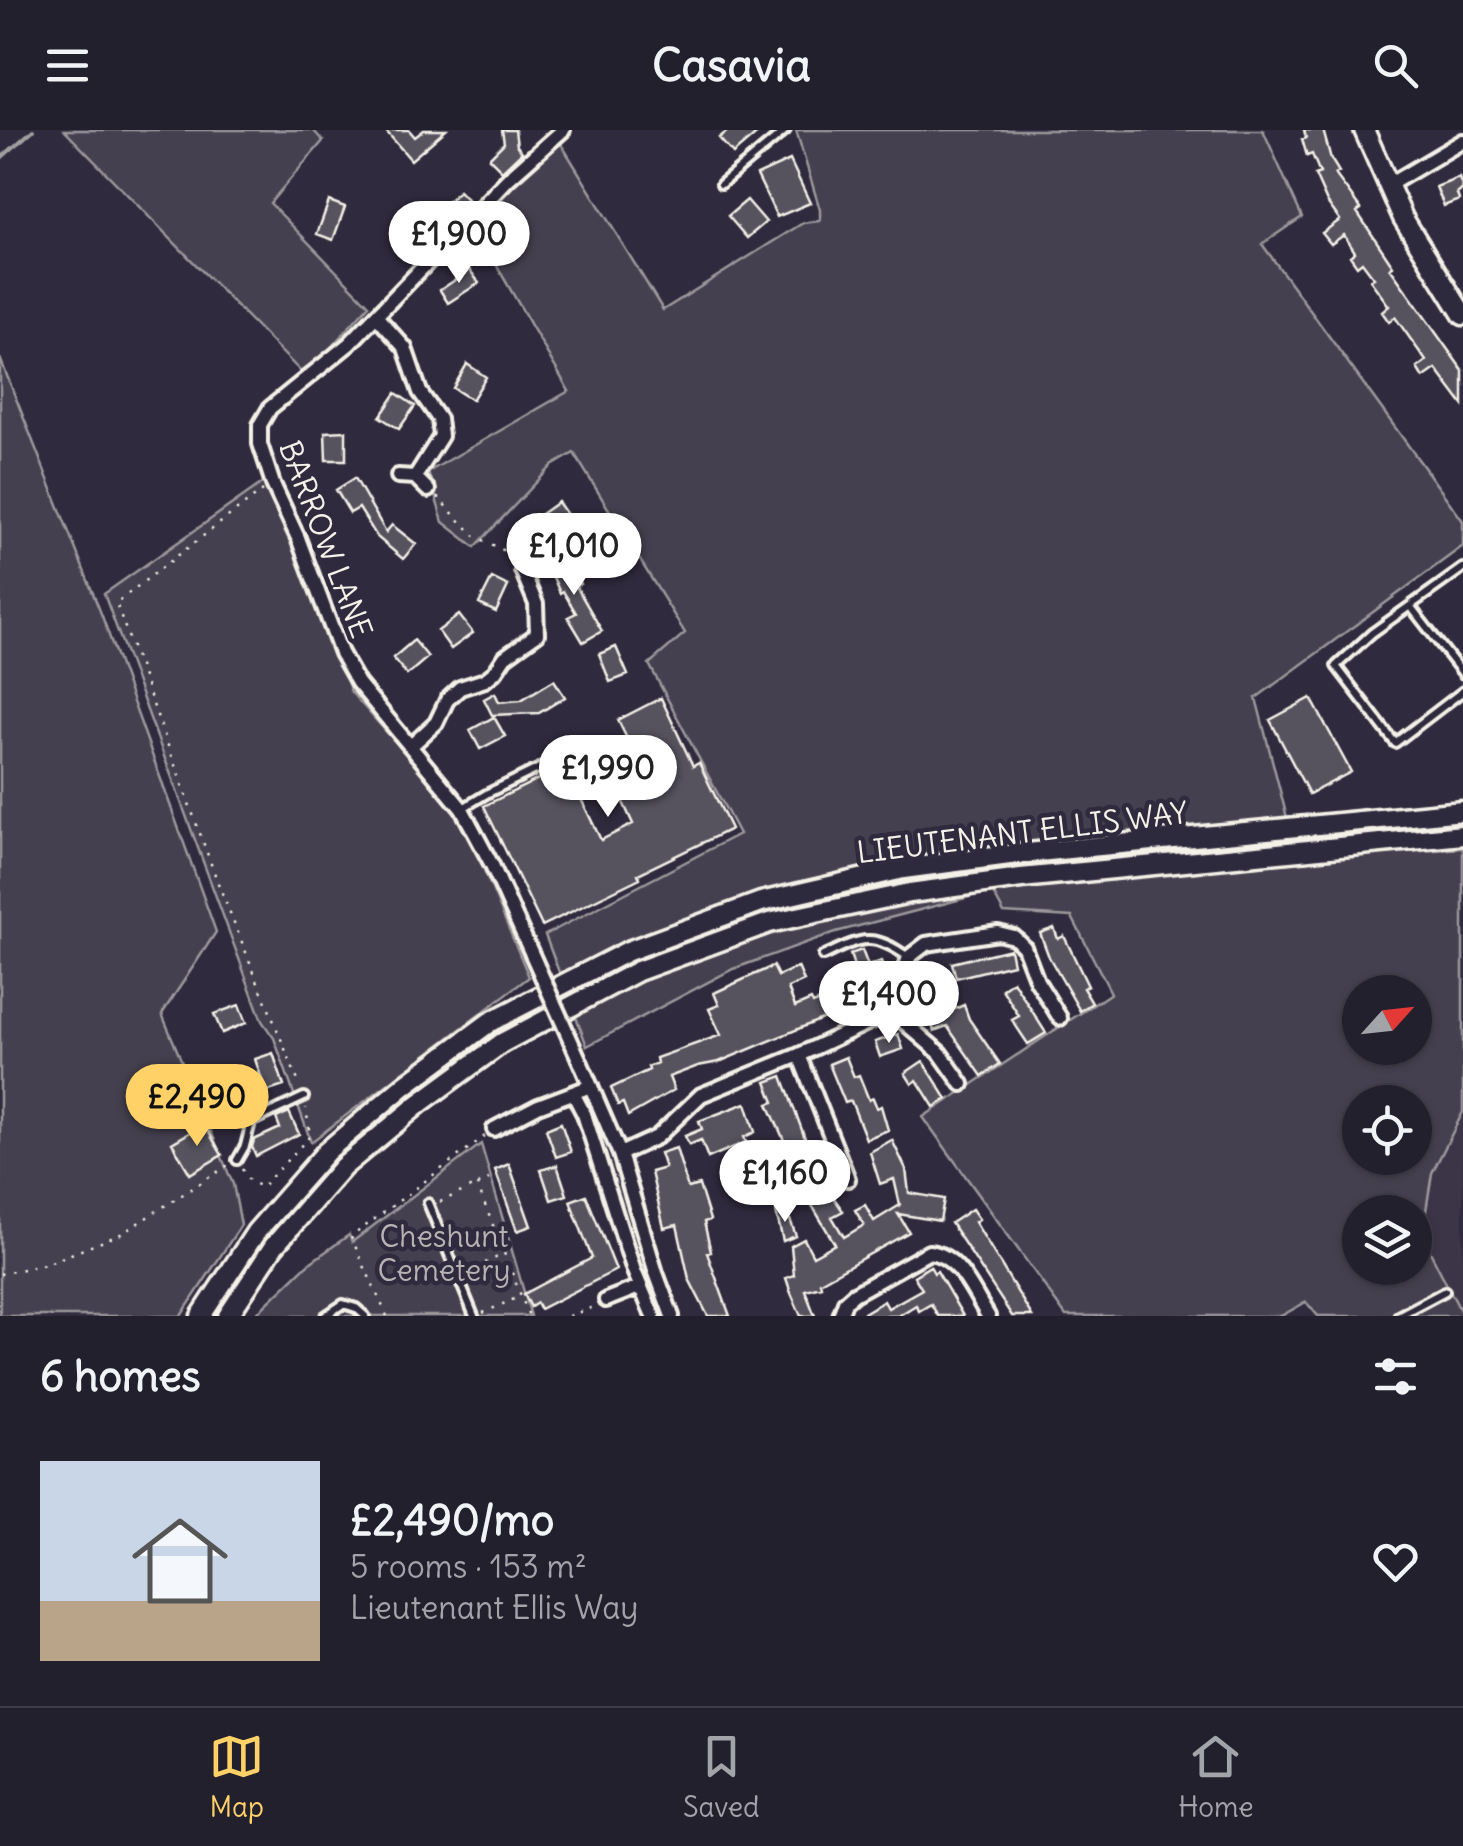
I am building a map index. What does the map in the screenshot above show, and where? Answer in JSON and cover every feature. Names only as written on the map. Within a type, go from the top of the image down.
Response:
[{"type":"main road","points":[[1364,130],[1387,186],[1463,315]]},
{"type":"main road","name":"LIEUTENANT ELLIS WAY","points":[[201,1316],[256,1232],[327,1152],[392,1096],[490,1022],[628,951],[761,902],[903,869],[1463,810]]},
{"type":"main road","name":"LIEUTENANT ELLIS WAY","points":[[228,1316],[274,1246],[343,1168],[420,1102],[502,1043],[638,970],[769,923],[910,893],[1020,878],[1463,835]]},
{"type":"street","name":"BARROW LANE","points":[[563,130],[508,180],[376,318],[270,408],[260,424],[260,444],[341,653],[358,682],[462,809],[492,864],[620,1154],[672,1316]]},
{"type":"street","points":[[1387,186],[1463,140]]},
{"type":"street","points":[[376,318],[405,348],[420,392],[439,419],[441,436],[415,477]]},
{"type":"street","points":[[398,476],[415,477],[428,490]]},
{"type":"street","points":[[412,745],[436,724],[447,700],[460,688],[485,680],[505,656],[537,634],[536,604],[522,570]]},
{"type":"street","points":[[620,1154],[664,1132],[701,1095],[799,1056],[869,1024],[890,1010],[909,957],[937,941],[1007,934],[1024,948],[1037,981],[1060,1018]]},
{"type":"street","points":[[890,1010],[934,1046],[962,1084]]},
{"type":"street","points":[[799,1056],[848,1179]]},
{"type":"street","points":[[494,1129],[538,1106],[591,1086]]},
{"type":"street","points":[[572,1094],[584,1114],[652,1316]]},
{"type":"street","points":[[840,1316],[845,1302],[854,1294],[928,1252],[951,1260],[988,1316]]},
{"type":"street","points":[[606,1300],[640,1287]]},
{"type":"lane","points":[[721,184],[786,130]]},
{"type":"lane","points":[[1463,568],[1372,633],[1336,666],[1395,744],[1463,691]]},
{"type":"lane","points":[[1410,607],[1463,674]]},
{"type":"lane","points":[[462,809],[488,792],[583,747],[606,794]]},
{"type":"lane","points":[[823,956],[869,938],[890,944],[909,957]]},
{"type":"lane","points":[[237,1160],[251,1122],[304,1097]]},
{"type":"lane","points":[[429,1205],[476,1316]]},
{"type":"lane","points":[[1398,1316],[1445,1291]]},
{"type":"lane","points":[[325,1316],[343,1304],[366,1316]]},
{"type":"path","points":[[0,1274],[46,1264],[121,1234],[237,1160],[250,1182],[262,1187],[310,1136],[304,1097],[218,884],[116,602],[273,484]]},
{"type":"path","points":[[428,490],[475,536],[505,552],[522,570]]},
{"type":"path","points":[[387,1316],[351,1237],[494,1129]]},
{"type":"path","points":[[429,1205],[488,1180]]},
{"type":"path","points":[[477,1185],[529,1316]]},
{"type":"path","points":[[458,1276],[505,1253]]},
{"type":"path","points":[[476,1316],[522,1296]]},
{"type":"path","points":[[570,1316],[606,1300]]},
{"type":"shaded area","points":[[1463,1112],[1463,1316],[1432,1256],[1432,1195],[1429,1195],[1432,1173]]},
{"type":"green space","points":[[64,130],[313,130],[323,141],[270,203],[369,305],[305,376]]},
{"type":"green space","points":[[796,130],[1263,130],[1302,217],[1262,244],[1463,521],[1463,546],[1256,698],[1298,860],[1463,848],[1463,1112],[1432,1173],[1432,1085],[1342,1085],[1342,1175],[1432,1175],[1429,1195],[1342,1195],[1342,1285],[1432,1285],[1432,1256],[1463,1316],[1318,1316],[1306,1302],[1281,1316],[1066,1316],[923,1117],[1111,993],[1072,917],[1004,913],[992,891],[836,932],[733,969],[587,1046],[545,935],[739,834],[649,664],[685,633],[574,453],[552,466],[475,547],[443,522],[428,472],[569,391],[472,223],[560,142],[663,310],[803,223],[820,221]]},
{"type":"green space","points":[[0,358],[102,616],[216,932],[162,1014],[233,1184],[241,1225],[181,1316],[0,1316]]},
{"type":"green space","points":[[271,477],[351,692],[462,817],[529,977],[311,1142],[274,1038],[262,1021],[104,594]]},
{"type":"green space","name":"Cheshunt Cemetery","points":[[481,1144],[531,1316],[254,1316],[307,1265],[349,1235],[352,1242]]},
{"type":"building","points":[[385,130],[409,130],[415,137],[424,130],[446,130],[411,160]]},
{"type":"building","points":[[502,130],[515,130],[522,152],[502,171],[489,158],[504,143]]},
{"type":"building","points":[[729,130],[761,130],[733,154],[719,138]]},
{"type":"building","points":[[1304,130],[1323,130],[1339,172],[1335,174],[1361,209],[1357,212],[1393,266],[1390,268],[1463,371],[1463,405],[1436,369],[1423,378],[1417,368],[1426,361],[1395,317],[1389,322],[1382,312],[1389,306],[1362,262],[1357,266],[1350,256],[1355,252],[1344,235],[1331,244],[1322,233],[1340,220],[1315,175],[1320,173],[1312,154],[1307,156],[1302,139],[1306,138]]},
{"type":"building","points":[[790,160],[810,203],[777,217],[757,175]]},
{"type":"building","points":[[1459,178],[1463,189],[1457,194],[1459,200],[1444,206],[1436,187]]},
{"type":"building","points":[[459,191],[467,199],[446,228],[412,256],[404,249],[413,239],[410,237]]},
{"type":"building","points":[[747,200],[766,222],[747,238],[728,216]]},
{"type":"building","points":[[329,201],[345,207],[333,240],[317,234]]},
{"type":"building","points":[[470,270],[479,283],[448,303],[440,290]]},
{"type":"building","points":[[467,364],[486,377],[472,400],[453,388]]},
{"type":"building","points":[[396,393],[415,406],[399,429],[380,417]]},
{"type":"building","points":[[346,431],[346,460],[326,460],[325,432]]},
{"type":"building","points":[[355,478],[386,532],[392,525],[416,544],[403,559],[377,537],[359,508],[350,513],[336,490]]},
{"type":"building","points":[[558,502],[575,526],[558,538],[541,514]]},
{"type":"building","points":[[566,551],[580,584],[576,586],[602,631],[583,642],[568,617],[576,613],[563,591],[560,593],[549,568],[558,565],[554,556]]},
{"type":"building","points":[[492,578],[508,586],[496,612],[479,604]]},
{"type":"building","points":[[459,615],[473,633],[451,649],[438,631]]},
{"type":"building","points":[[414,640],[428,657],[407,675],[393,658]]},
{"type":"building","points":[[616,647],[628,675],[610,682],[599,654]]},
{"type":"building","points":[[554,680],[565,697],[539,713],[492,715],[484,699],[495,693],[499,702],[521,700]]},
{"type":"building","points":[[661,698],[693,766],[699,763],[731,829],[542,926],[484,806],[565,766],[601,840],[633,824],[616,787],[611,790],[600,765],[632,749],[618,720]]},
{"type":"building","points":[[1311,698],[1351,772],[1309,794],[1270,720]]},
{"type":"building","points":[[494,717],[505,736],[480,749],[470,730]]},
{"type":"building","points":[[1054,928],[1058,939],[1064,936],[1088,986],[1083,988],[1092,1003],[1080,1011],[1040,933]]},
{"type":"building","points":[[1010,949],[1013,964],[956,978],[952,963]]},
{"type":"building","points":[[862,950],[868,966],[881,961],[887,975],[860,985],[850,954]]},
{"type":"building","points":[[925,965],[933,985],[939,982],[950,1011],[964,1005],[969,1019],[1000,1064],[982,1076],[947,1026],[934,1031],[914,976],[916,969]]},
{"type":"building","points":[[773,966],[778,976],[798,967],[804,981],[788,988],[795,1007],[836,995],[848,988],[846,983],[856,979],[864,998],[719,1062],[669,1077],[674,1090],[628,1116],[611,1088],[649,1070],[657,1063],[656,1058],[721,1035],[709,1009],[719,1005],[714,993]]},
{"type":"building","points":[[1013,981],[1046,1033],[1028,1044],[1012,1020],[1019,1016],[1002,989]]},
{"type":"building","points":[[239,1005],[246,1023],[222,1033],[214,1014]]},
{"type":"building","points":[[898,1034],[903,1049],[880,1057],[875,1042]]},
{"type":"building","points":[[273,1053],[284,1086],[266,1092],[255,1059]]},
{"type":"building","points":[[846,1057],[869,1100],[873,1098],[877,1108],[881,1106],[888,1130],[866,1139],[851,1101],[845,1103],[829,1064]]},
{"type":"building","points":[[923,1061],[947,1099],[934,1107],[917,1080],[912,1084],[905,1073]]},
{"type":"building","points":[[782,1076],[813,1160],[809,1162],[843,1211],[832,1217],[844,1237],[864,1225],[855,1210],[865,1205],[874,1221],[900,1205],[894,1179],[880,1184],[870,1152],[892,1140],[906,1169],[909,1193],[944,1199],[940,1221],[898,1214],[909,1232],[820,1282],[821,1286],[805,1290],[815,1316],[801,1316],[791,1293],[786,1278],[794,1275],[791,1246],[804,1239],[813,1256],[835,1244],[794,1175],[798,1172],[768,1104],[774,1102],[766,1082]]},
{"type":"building","points":[[746,1103],[755,1132],[744,1137],[746,1142],[708,1158],[701,1140],[689,1145],[685,1136],[702,1129],[699,1121]]},
{"type":"building","points":[[289,1112],[299,1134],[256,1156],[254,1140],[280,1128],[276,1118]]},
{"type":"building","points":[[561,1123],[571,1152],[556,1157],[546,1129]]},
{"type":"building","points":[[204,1124],[222,1155],[190,1174],[172,1143]]},
{"type":"building","points":[[676,1148],[688,1188],[699,1185],[710,1220],[704,1222],[711,1252],[707,1253],[730,1316],[708,1316],[689,1279],[677,1225],[664,1228],[651,1172],[665,1168],[660,1153]]},
{"type":"building","points":[[509,1164],[531,1226],[517,1231],[495,1170]]},
{"type":"building","points":[[557,1165],[567,1195],[551,1200],[541,1170]]},
{"type":"building","points":[[586,1195],[616,1270],[540,1309],[537,1303],[531,1307],[524,1294],[592,1258],[570,1201]]},
{"type":"building","points":[[786,1208],[796,1236],[783,1241],[776,1212]]},
{"type":"building","points":[[972,1209],[979,1219],[975,1222],[1032,1316],[1012,1316],[951,1223]]},
{"type":"building","points":[[930,1266],[934,1273],[937,1271],[963,1316],[938,1316],[931,1304],[919,1311],[916,1305],[898,1316],[859,1316],[884,1301],[888,1308],[922,1289],[914,1276]]},
{"type":"waterway","points":[[0,159],[33,130]]}]
